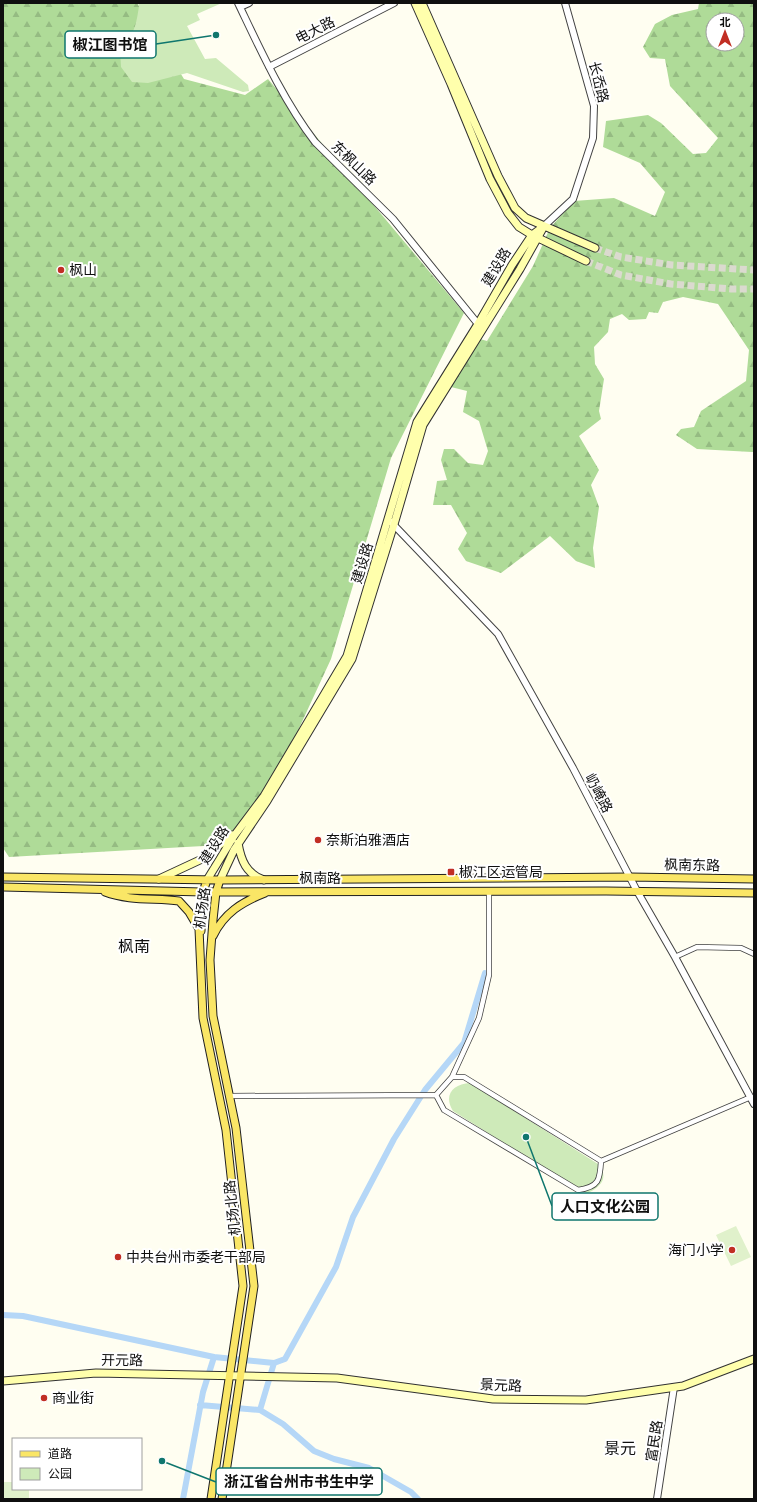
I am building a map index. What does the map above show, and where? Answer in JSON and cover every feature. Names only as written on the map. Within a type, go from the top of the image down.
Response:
[{"type":"main road","points":[[415,3],[451,84],[490,179],[508,213],[519,227],[586,261]]},
{"type":"main road","points":[[422,3],[498,176],[515,208],[526,218],[595,248]]},
{"type":"main road","name":"建设路","points":[[220,880],[238,843],[268,801],[352,659],[391,522],[417,422],[478,324],[512,265],[544,226]]},
{"type":"main road","name":"建设路","points":[[204,892],[207,880],[237,832],[264,796],[347,656],[423,425],[535,236]]},
{"type":"main road","points":[[159,879],[202,859],[237,832]]},
{"type":"main road","points":[[238,843],[242,860],[249,872],[264,880]]},
{"type":"main road","name":"枫南路","points":[[3,877],[264,880],[630,877]]},
{"type":"main road","name":"枫南东路","points":[[630,877],[754,879]]},
{"type":"main road","name":"机场路","points":[[211,939],[216,892],[220,880]]},
{"type":"main road","name":"枫南路","points":[[3,887],[204,892],[637,891],[754,893]]},
{"type":"main road","points":[[98,889],[114,895],[131,898],[179,901],[189,912],[199,928],[200,944]]},
{"type":"main road","name":"机场路","points":[[200,944],[204,892]]},
{"type":"main road","points":[[211,939],[222,921],[234,908],[246,901],[270,892]]},
{"type":"main road","name":"机场北路","points":[[211,939],[210,960],[212,1016],[236,1128],[254,1286],[222,1499]]},
{"type":"main road","name":"机场北路","points":[[200,944],[202,1018],[226,1130],[243,1286],[231,1376],[211,1499]]},
{"type":"main road","name":"景元路","points":[[241,1376],[337,1378],[493,1399],[586,1400],[683,1386],[754,1359]]},
{"type":"main road","name":"开元路","points":[[3,1381],[96,1373],[241,1376]]},
{"type":"street","points":[[239,5],[249,3]]},
{"type":"street","name":"电大路","points":[[270,67],[394,3]]},
{"type":"street","name":"长岙路","points":[[544,226],[573,199],[593,138],[594,106],[565,3]]},
{"type":"street","name":"东枫山路","points":[[239,5],[270,67],[306,131],[315,142],[393,219],[478,324]]},
{"type":"street","name":"屷崦路","points":[[391,522],[498,634],[754,1104]]},
{"type":"street","points":[[229,1096],[436,1095],[452,1077],[479,1018],[489,975],[489,891]]},
{"type":"street","points":[[675,957],[697,947],[741,948],[754,954]]},
{"type":"street","points":[[452,1077],[464,1077],[601,1161]]},
{"type":"street","points":[[436,1095],[444,1110],[578,1190],[590,1188],[597,1183],[600,1175],[601,1161]]},
{"type":"street","points":[[601,1161],[751,1097]]},
{"type":"street","name":"富民路","points":[[657,1499],[674,1387]]},
{"type":"green space","points":[[3,3],[137,3],[184,79],[245,95],[268,79],[464,313],[391,458],[331,659],[277,776],[221,845],[9,857],[3,848]]},
{"type":"green space","points":[[138,3],[222,3],[197,14],[200,20],[187,26],[205,59],[216,58],[248,85],[249,91],[243,92],[187,73],[148,83],[132,82],[121,67],[120,50],[134,30],[138,13]]},
{"type":"green space","points":[[699,3],[754,3],[754,452],[697,449],[676,435],[681,429],[694,427],[701,411],[746,381],[749,350],[718,304],[683,297],[663,302],[658,313],[649,312],[646,319],[629,320],[622,314],[610,319],[608,332],[594,347],[595,364],[604,379],[599,411],[601,419],[579,436],[599,470],[591,485],[599,507],[593,548],[595,568],[576,561],[550,536],[501,573],[466,561],[458,549],[467,533],[451,505],[433,505],[437,481],[447,480],[441,460],[444,449],[454,449],[468,463],[483,465],[488,451],[479,421],[463,412],[467,391],[451,387],[480,339],[487,341],[533,266],[550,228],[574,201],[614,198],[655,216],[665,192],[640,163],[603,147],[606,121],[648,115],[661,123],[693,154],[706,153],[718,138],[670,86],[665,59],[650,58],[643,47],[655,24],[672,15],[698,9]]},
{"type":"green space","points":[[470,1083],[598,1164],[603,1173],[600,1184],[588,1193],[581,1191],[453,1111],[449,1100],[451,1091],[459,1086]]},
{"type":"green space","points":[[736,1226],[751,1257],[731,1266],[716,1235]]},
{"type":"green space","points":[[3,1482],[12,1482],[12,1490],[29,1490],[29,1499],[3,1499]]},
{"type":"waterway","points":[[183,1499],[203,1392],[214,1357],[274,1363],[285,1359],[336,1267],[353,1217],[394,1139],[425,1090],[464,1043],[485,973]]},
{"type":"waterway","points":[[3,1315],[23,1316],[214,1357]]},
{"type":"waterway","points":[[260,1410],[274,1363]]},
{"type":"waterway","points":[[200,1405],[260,1410],[283,1424],[314,1451],[334,1459],[369,1468],[411,1492],[418,1499]]},
{"type":"tunnel","points":[[595,248],[621,257],[672,265],[754,270]]},
{"type":"tunnel","points":[[586,261],[621,275],[671,284],[731,289],[754,289]]},
{"type":"place","name":"椒江图书馆","points":[[216,35]]},
{"type":"place","name":"枫山","points":[[61,270]]},
{"type":"place","name":"奈斯泊雅酒店","points":[[318,840]]},
{"type":"place","name":"椒江区运管局","points":[[451,872]]},
{"type":"place","name":"人口文化公园","points":[[526,1137]]},
{"type":"place","name":"海门小学","points":[[732,1250]]},
{"type":"place","name":"中共台州市委老干部局","points":[[118,1257]]},
{"type":"place","name":"商业街","points":[[44,1398]]},
{"type":"place","name":"浙江省台州市书生中学","points":[[162,1461]]},
{"type":"district","name":"枫南","points":[[134,946]]},
{"type":"district","name":"景元","points":[[620,1448]]}]
